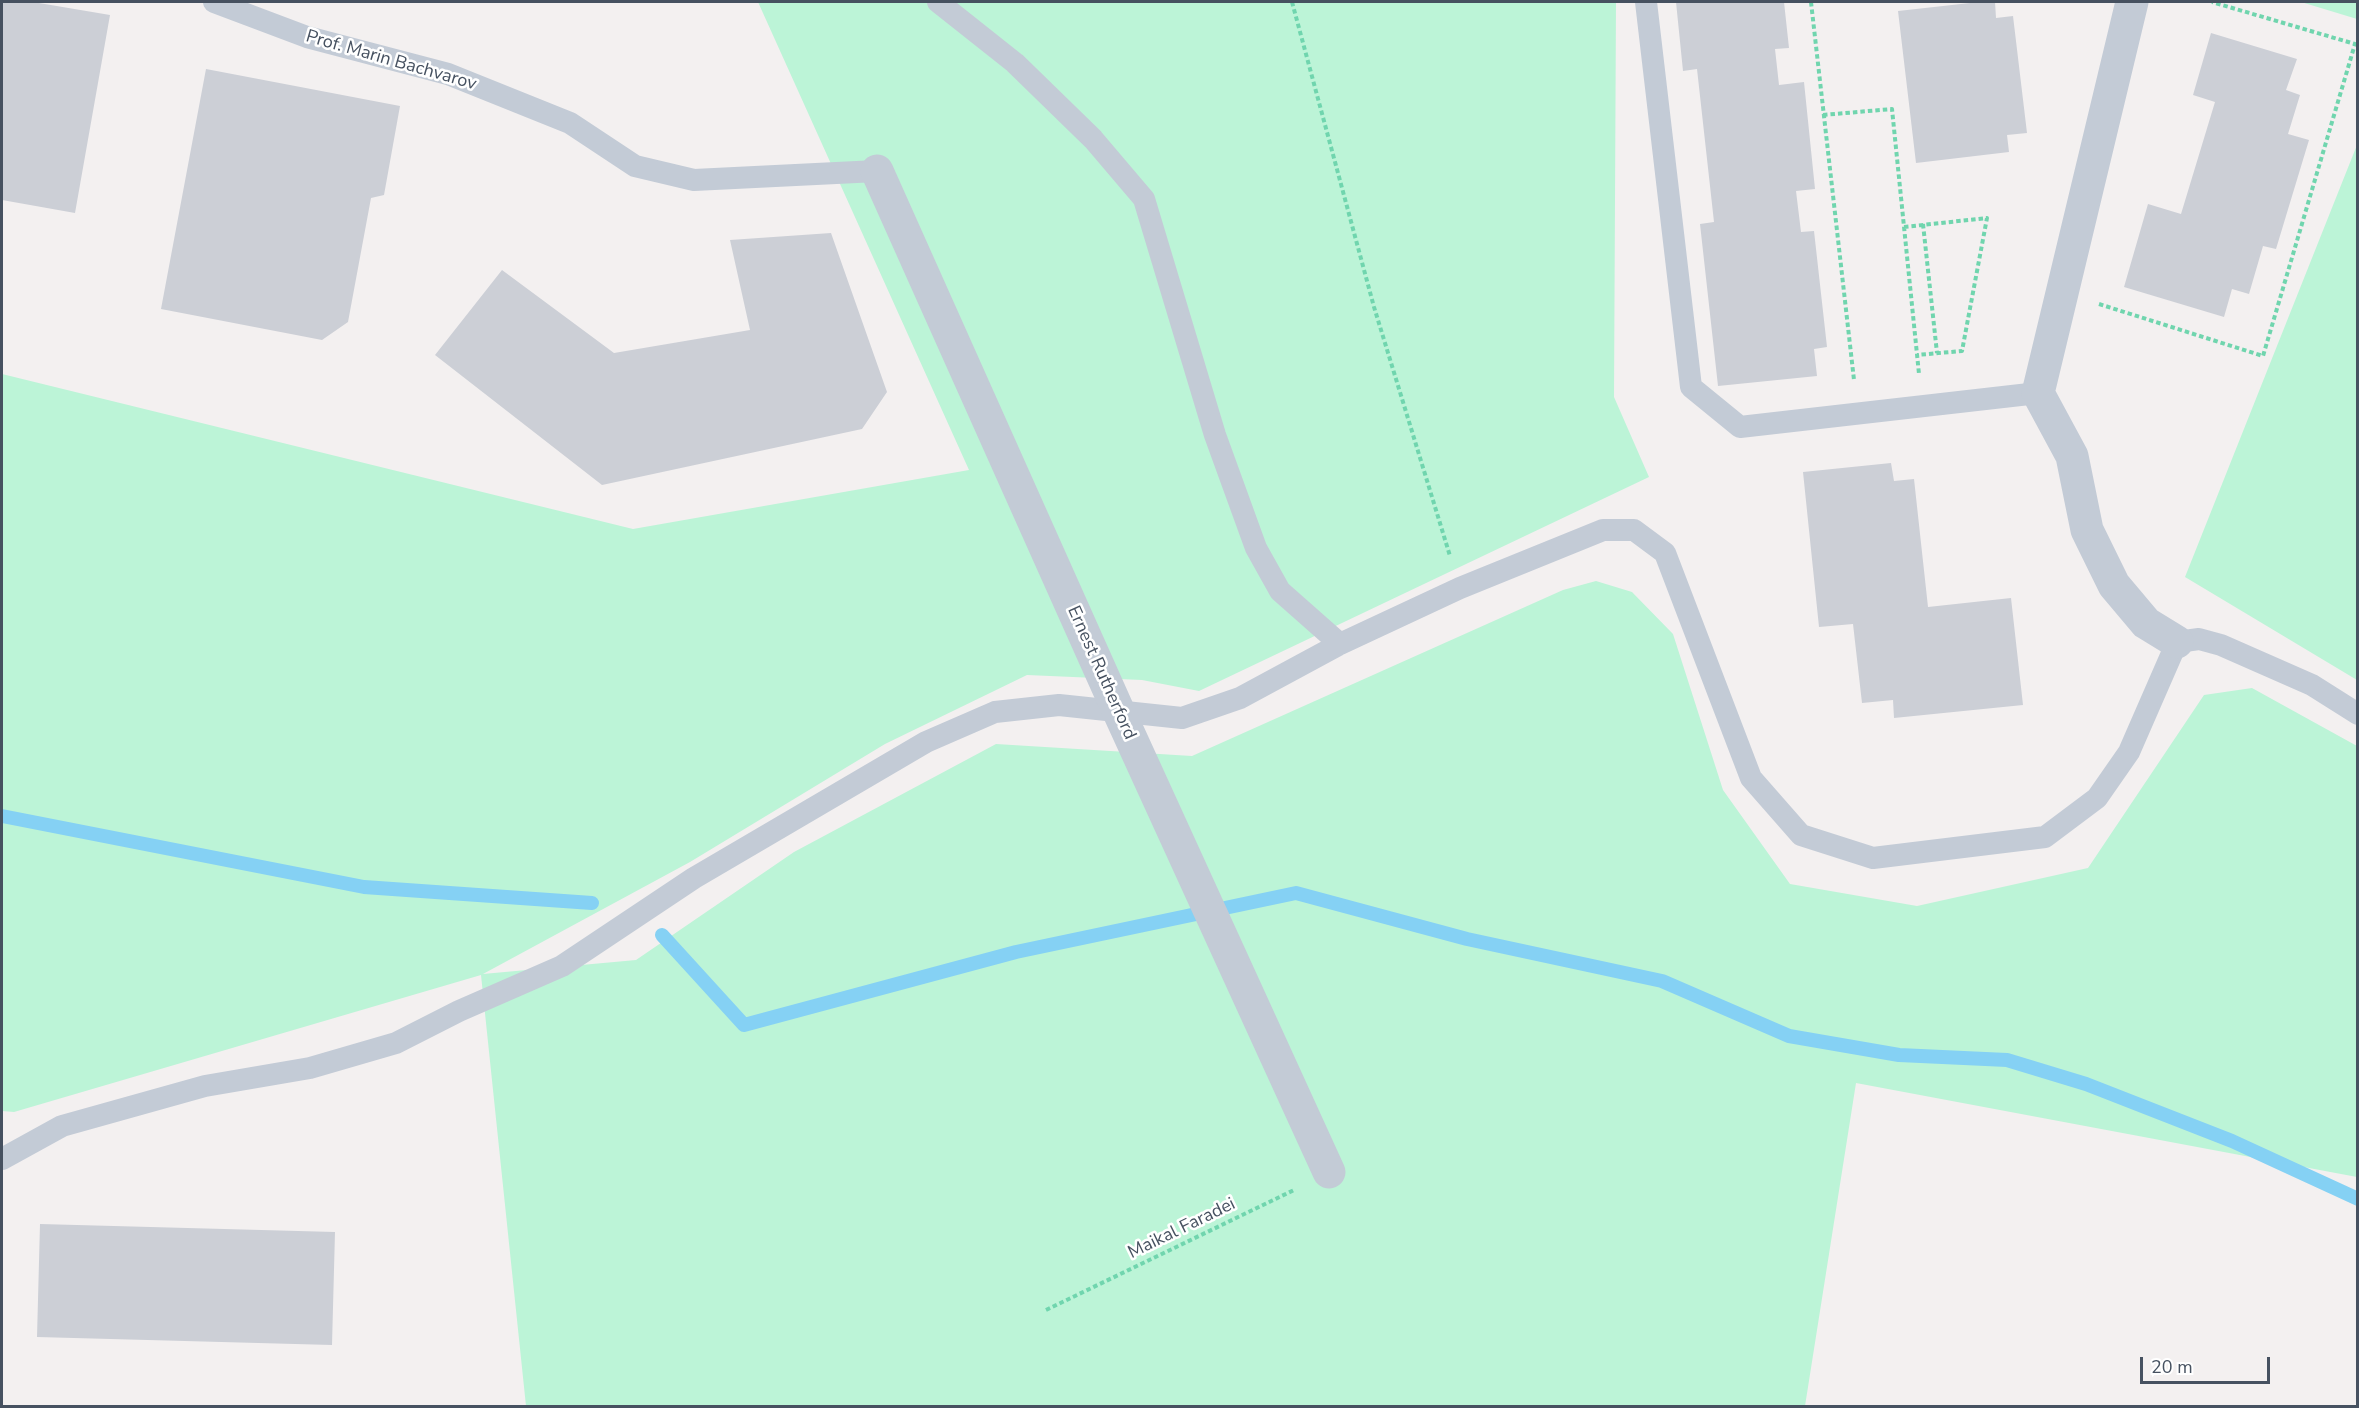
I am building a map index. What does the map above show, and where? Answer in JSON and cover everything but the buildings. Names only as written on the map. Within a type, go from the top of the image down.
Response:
[{"type":"street","points":[[2132,2],[2038,393],[2072,456],[2087,530],[2114,585],[2146,623],[2177,642]]},
{"type":"street","name":"Ernest Rutherford","points":[[877,171],[1118,710],[1329,1172]]},
{"type":"lane","name":"Prof. Marin Bachvarov","points":[[214,2],[308,37],[448,74],[570,123],[635,166],[694,180],[877,171]]},
{"type":"lane","points":[[938,2],[1015,63],[1093,138],[1144,199],[1215,435],[1256,548],[1280,591],[1340,644]]},
{"type":"lane","points":[[1646,2],[1692,387],[1740,427],[2038,393]]},
{"type":"lane","points":[[2,1160],[62,1126],[206,1086],[310,1068],[396,1042],[459,1011],[562,966],[694,878],[926,742],[995,712],[1059,705],[1182,718],[1240,698],[1340,644],[1460,588],[1603,530],[1634,530],[1665,553],[1751,778],[1801,835],[1873,858],[2046,837],[2097,798],[2104,789],[2128,752],[2177,642],[2199,639],[2221,645],[2312,685],[2358,714]]},
{"type":"path","points":[[1292,2],[1374,307],[1460,588]]},
{"type":"path","points":[[1810,2],[1858,414]]},
{"type":"path","points":[[2098,303],[2263,356],[2355,44],[2212,2]]},
{"type":"path","points":[[1823,115],[1892,109],[1922,406]]},
{"type":"path","points":[[1904,227],[1987,218],[1962,351],[1917,355]]},
{"type":"path","points":[[1923,224],[1937,353]]},
{"type":"path","name":"Maikal Faradei","points":[[1046,1310],[1329,1172]]},
{"type":"green space","points":[[758,2],[1616,2],[1614,397],[1649,477],[1199,691],[1142,680],[1027,675],[885,744],[690,862],[483,974],[636,960],[794,852],[996,744],[1192,756],[1563,590],[1596,581],[1632,592],[1673,634],[1723,790],[1790,884],[1917,906],[2088,868],[2204,695],[2252,688],[2357,746],[2357,1177],[1856,1083],[1805,1406],[526,1406],[481,975],[14,1112],[2,1111],[2,374],[633,529],[969,470]]},
{"type":"green space","points":[[2301,2],[2357,2],[2357,19]]},
{"type":"green space","points":[[2357,145],[2357,680],[2185,577]]},
{"type":"waterway","points":[[2,816],[364,887],[592,903]]},
{"type":"waterway","points":[[662,935],[744,1025],[1016,952],[1296,893],[1467,939],[1662,981],[1789,1036],[1899,1055],[2007,1060],[2086,1084],[2232,1141],[2358,1199]]}]
